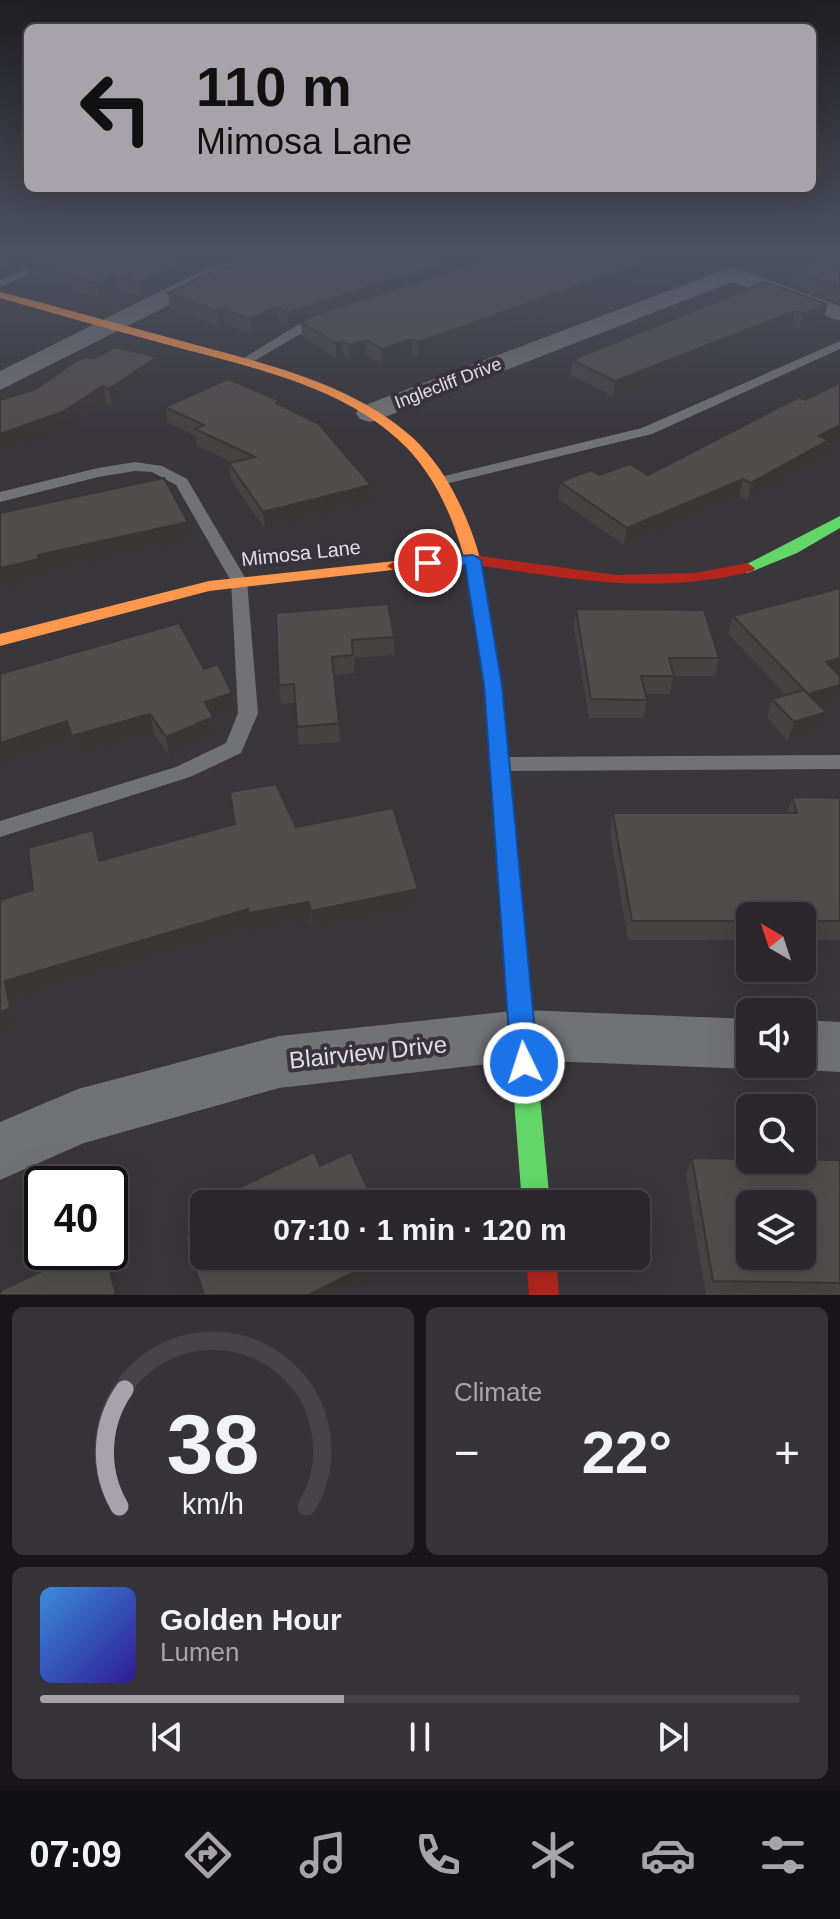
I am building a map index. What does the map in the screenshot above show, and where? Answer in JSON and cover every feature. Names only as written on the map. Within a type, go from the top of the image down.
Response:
[{"type":"street","points":[[69,314],[304,382],[370,413],[408,440],[441,481],[473,560],[493,685],[535,1190]]},
{"type":"street","points":[[0,382],[130,314]]},
{"type":"street","name":"Inglecliff Drive","points":[[370,413],[627,314]]},
{"type":"street","name":"Mimosa Lane","points":[[0,640],[132,604],[239,581],[473,560],[616,580],[695,578],[746,568],[791,550],[840,521]]},
{"type":"street","name":"Blairview Drive","points":[[0,1151],[78,1117],[279,1062],[522,1035],[736,1043]]},
{"type":"street","points":[[816,1046],[840,1047]]},
{"type":"street","points":[[542,1270],[544,1295]]},
{"type":"lane","points":[[243,362],[300,329],[336,316]]},
{"type":"lane","points":[[441,481],[647,431],[840,345]]},
{"type":"lane","points":[[0,497],[114,470],[145,466],[167,472],[182,482],[239,581],[248,713],[234,748],[183,772],[0,829]]},
{"type":"lane","points":[[501,764],[840,762]]},
{"type":"building","points":[[238,314],[260,314],[250,319]]},
{"type":"building","points":[[318,314],[496,314],[418,342],[412,339],[382,349],[366,340],[349,345],[342,341],[336,343],[301,322]]},
{"type":"building","points":[[685,314],[786,314],[615,381],[572,360]]},
{"type":"building","points":[[115,347],[157,357],[109,389],[103,386],[62,412],[0,434],[0,400],[36,389],[76,361],[87,357],[94,359]]},
{"type":"building","points":[[228,379],[280,401],[276,403],[319,424],[371,485],[263,512],[229,463],[255,457],[195,429],[204,425],[165,407]]},
{"type":"building","points":[[840,383],[840,425],[819,436],[829,440],[751,483],[743,479],[627,528],[560,482],[591,470],[599,475],[630,464],[648,475],[799,397],[805,400]]},
{"type":"building","points":[[164,478],[188,522],[38,555],[39,559],[0,568],[0,513]]},
{"type":"building","points":[[840,588],[840,658],[826,662],[840,676],[840,685],[808,694],[733,616]]},
{"type":"building","points":[[388,604],[394,637],[352,640],[353,655],[332,657],[339,723],[297,727],[294,684],[279,685],[276,613]]},
{"type":"building","points":[[576,609],[704,610],[719,658],[669,658],[674,676],[641,676],[647,700],[591,699]]},
{"type":"building","points":[[179,623],[204,669],[218,664],[232,693],[205,702],[213,717],[166,737],[150,714],[72,736],[67,721],[0,743],[0,674]]},
{"type":"building","points":[[804,690],[826,712],[794,722],[772,699]]},
{"type":"building","points":[[276,784],[296,827],[393,808],[418,889],[311,911],[309,902],[249,913],[248,909],[5,981],[10,1008],[0,1012],[0,900],[33,890],[28,848],[93,830],[99,861],[235,824],[230,792]]},
{"type":"building","points":[[792,797],[840,798],[840,921],[816,921],[816,902],[736,902],[736,921],[632,921],[613,813],[797,813]]},
{"type":"building","points":[[314,1152],[320,1166],[351,1152],[369,1190],[234,1190]]},
{"type":"building","points":[[692,1158],[736,1159],[736,1174],[816,1174],[816,1160],[840,1160],[840,1283],[713,1281]]},
{"type":"building","points":[[190,1234],[190,1252],[185,1236]]},
{"type":"building","points":[[45,1270],[110,1270],[116,1295],[0,1295],[0,1291]]},
{"type":"building","points":[[196,1270],[358,1270],[309,1295],[204,1295]]},
{"type":"traffic: fast","points":[[747,568],[791,550],[840,521]]},
{"type":"traffic: fast","points":[[526,1086],[535,1190]]},
{"type":"traffic: slow","points":[[71,314],[263,368],[330,393],[387,424],[420,454],[441,484],[459,519],[475,570]]},
{"type":"traffic: slow","points":[[0,640],[209,586],[395,566]]},
{"type":"traffic: jam","points":[[395,566],[473,560],[616,580],[695,578],[747,568]]},
{"type":"traffic: jam","points":[[475,570],[493,685],[526,1086]]},
{"type":"traffic: jam","points":[[542,1270],[544,1295]]},
{"type":"route","points":[[428,563],[473,560],[493,685],[524,1063]]}]
